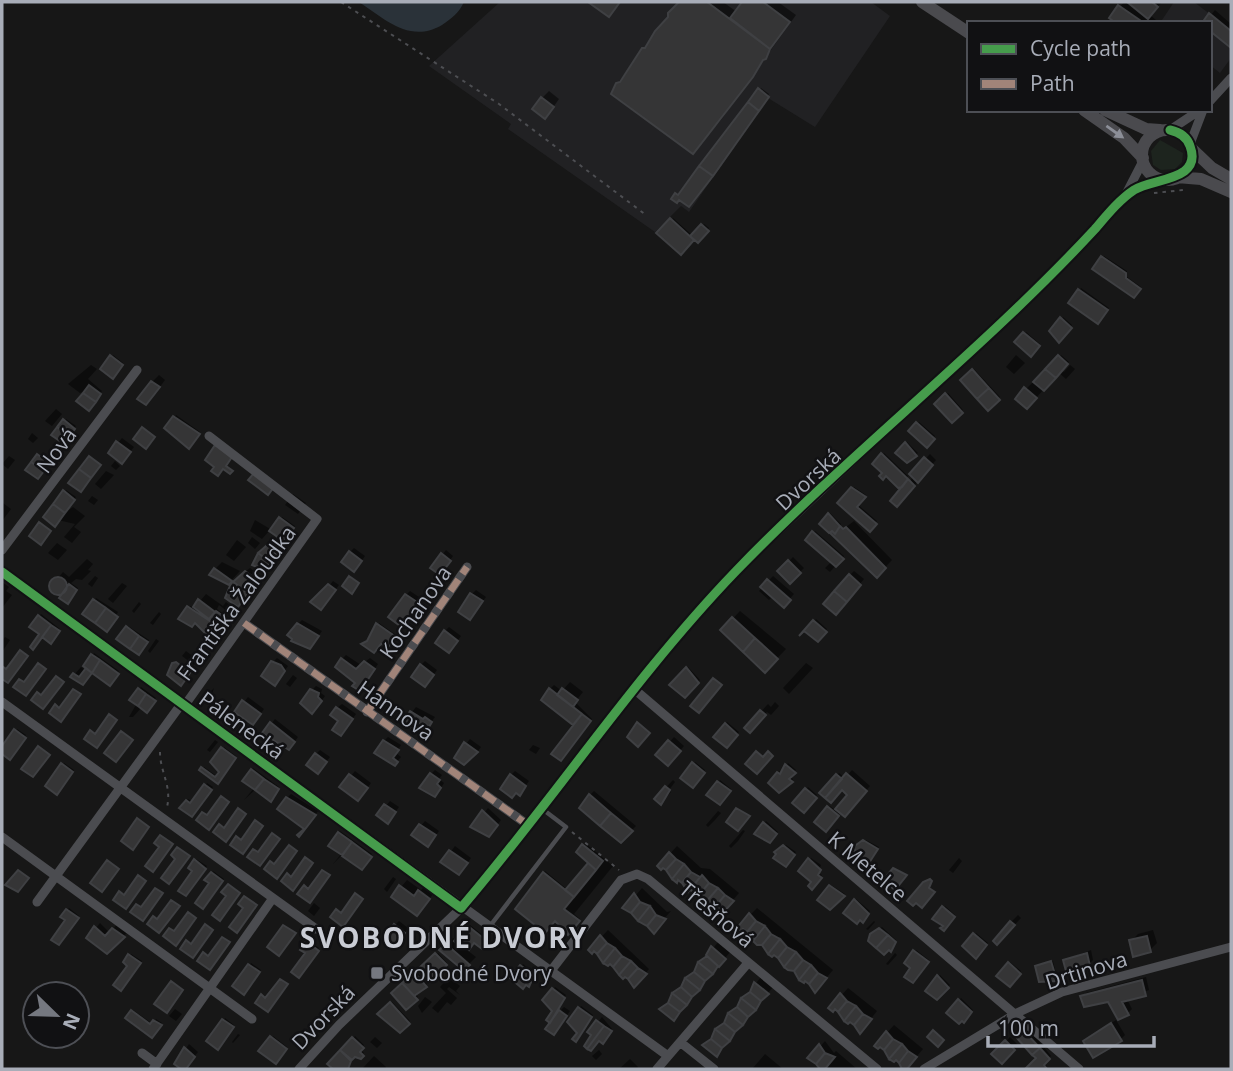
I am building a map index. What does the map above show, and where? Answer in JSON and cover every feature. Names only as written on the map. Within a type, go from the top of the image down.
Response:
[{"type":"main road","points":[[922,2],[967,32]]},
{"type":"main road","points":[[1087,112],[1124,138],[1143,159],[1151,173],[1161,179]]},
{"type":"main road","points":[[1109,112],[1146,129],[1181,134],[1190,146],[1231,179]]},
{"type":"main road","name":"Dvorská","points":[[1143,159],[1146,143],[1167,130]]},
{"type":"main road","name":"Dvorská","points":[[1161,179],[1177,177],[1191,162],[1190,146]]},
{"type":"main road","points":[[1177,177],[1200,180],[1231,192]]},
{"type":"street","points":[[1212,99],[1231,78]]},
{"type":"street","name":"Dvorská","points":[[1167,130],[1198,112]]},
{"type":"street","name":"Dvorská","points":[[1190,146],[1200,112]]},
{"type":"street","name":"Dvorská","points":[[1123,198],[1143,159]]},
{"type":"street","name":"Dvorská","points":[[299,1069],[339,1025],[461,908],[634,690],[738,569],[1046,279],[1123,198],[1144,185],[1161,179]]},
{"type":"street","name":"Nová","points":[[2,551],[137,370]]},
{"type":"street","name":"Františka Žaloudka","points":[[37,902],[244,623],[316,521],[316,515],[209,436]]},
{"type":"street","name":"Kochanova","points":[[367,712],[467,567]]},
{"type":"street","name":"Pálenecká","points":[[2,572],[668,1056]]},
{"type":"street","name":"Hannova","points":[[244,623],[528,825]]},
{"type":"street","name":"K Metelce","points":[[634,690],[1017,1013],[1079,1069]]},
{"type":"street","points":[[2,702],[316,929]]},
{"type":"street","points":[[2,837],[252,1019]]},
{"type":"street","name":"Třešňová","points":[[626,876],[637,874],[648,878],[877,1069]]},
{"type":"street","points":[[550,972],[626,876]]},
{"type":"street","points":[[142,1053],[155,1066],[274,898]]},
{"type":"street","name":"Drtinova","points":[[924,1069],[1017,1013],[1062,992],[1231,947]]},
{"type":"street","points":[[657,1069],[748,963]]},
{"type":"street","points":[[680,1042],[714,1069]]},
{"type":"lane","points":[[489,927],[566,827],[541,808]]},
{"type":"path","points":[[341,2],[499,104],[646,215]]},
{"type":"path","points":[[153,743],[160,749],[161,766],[169,787],[167,808],[162,818]]},
{"type":"path","points":[[566,827],[626,876]]},
{"type":"shaded area","points":[[359,2],[464,2],[455,15],[442,25],[419,32],[409,31],[388,22]]},
{"type":"shaded area","points":[[500,2],[871,2],[890,16],[815,127],[768,98],[689,212],[681,206],[655,232],[508,129],[511,124],[429,66]]},
{"type":"shaded area","points":[[1174,2],[1194,2],[1231,30],[1231,58],[1220,73],[1212,67],[1212,21],[1161,21]]},
{"type":"shaded area","points":[[1160,140],[1183,153],[1182,162],[1175,169],[1161,170],[1153,165],[1151,151]]},
{"type":"building","points":[[588,2],[620,2],[609,17]]},
{"type":"building","points":[[679,2],[707,2],[770,49],[753,77],[693,154],[611,94],[616,83],[620,82],[642,48],[645,48],[668,17],[668,13]]},
{"type":"building","points":[[742,2],[763,2],[790,22],[770,49],[730,18]]},
{"type":"building","points":[[1127,2],[1152,2],[1158,7],[1148,19]]},
{"type":"building","points":[[1118,5],[1141,21],[1113,21],[1109,18]]},
{"type":"building","points":[[1209,13],[1231,31],[1231,48],[1212,33],[1212,21],[1203,21]]},
{"type":"building","points":[[758,88],[769,97],[759,111],[748,102]]},
{"type":"building","points":[[541,97],[554,107],[545,119],[532,109]]},
{"type":"building","points":[[748,102],[759,111],[713,176],[699,166]]},
{"type":"building","points":[[699,166],[713,176],[689,207],[679,200],[677,203],[671,199],[675,193],[678,195]]},
{"type":"building","points":[[670,218],[694,240],[681,255],[656,233]]},
{"type":"building","points":[[701,224],[709,231],[698,243],[690,236]]},
{"type":"building","points":[[1101,256],[1126,273],[1126,278],[1141,289],[1134,298],[1092,269]]},
{"type":"building","points":[[1078,289],[1108,310],[1098,324],[1068,303]]},
{"type":"building","points":[[1060,317],[1072,328],[1059,343],[1049,331]]},
{"type":"building","points":[[1023,332],[1040,346],[1031,357],[1014,342]]},
{"type":"building","points":[[110,355],[123,365],[113,379],[100,369]]},
{"type":"building","points":[[1058,355],[1068,364],[1056,378],[1045,369]]},
{"type":"building","points":[[972,369],[989,388],[977,399],[960,380]]},
{"type":"building","points":[[1045,369],[1056,378],[1044,391],[1033,382]]},
{"type":"building","points":[[151,381],[160,387],[146,405],[137,399]]},
{"type":"building","points":[[89,385],[101,394],[96,402],[83,393]]},
{"type":"building","points":[[1024,387],[1037,398],[1027,409],[1015,399]]},
{"type":"building","points":[[989,388],[1000,400],[988,411],[977,399]]},
{"type":"building","points":[[83,393],[96,402],[89,411],[76,401]]},
{"type":"building","points":[[945,393],[963,413],[952,423],[934,404]]},
{"type":"building","points":[[173,416],[200,434],[189,449],[164,428]]},
{"type":"building","points":[[63,419],[75,429],[70,436],[57,427]]},
{"type":"building","points":[[916,422],[935,439],[927,448],[908,431]]},
{"type":"building","points":[[57,427],[70,436],[64,444],[51,435]]},
{"type":"building","points":[[142,427],[155,437],[146,449],[133,439]]},
{"type":"building","points":[[116,441],[131,452],[122,464],[108,453]]},
{"type":"building","points":[[905,442],[917,456],[907,463],[895,453]]},
{"type":"building","points":[[215,445],[232,457],[226,466],[233,471],[230,474],[223,469],[218,476],[211,471],[214,467],[205,460]]},
{"type":"building","points":[[881,453],[908,479],[902,487],[898,488],[886,476],[883,480],[879,476],[882,473],[872,464]]},
{"type":"building","points":[[37,454],[49,463],[44,471],[31,462]]},
{"type":"building","points":[[89,456],[101,465],[91,478],[79,469]]},
{"type":"building","points":[[924,457],[933,465],[918,483],[909,474]]},
{"type":"building","points":[[31,462],[44,471],[38,479],[25,470]]},
{"type":"building","points":[[79,469],[91,478],[81,492],[68,483]]},
{"type":"building","points":[[254,473],[274,487],[268,495],[248,480]]},
{"type":"building","points":[[908,479],[915,486],[897,507],[890,501]]},
{"type":"building","points":[[851,487],[866,497],[857,507],[877,524],[870,532],[837,503]]},
{"type":"building","points":[[63,490],[75,500],[65,513],[53,504]]},
{"type":"building","points":[[53,504],[65,513],[55,527],[43,517]]},
{"type":"building","points":[[828,513],[840,526],[835,534],[832,531],[829,533],[819,524]]},
{"type":"building","points":[[279,517],[294,528],[285,542],[269,531]]},
{"type":"building","points":[[39,522],[51,531],[41,545],[29,536]]},
{"type":"building","points":[[840,526],[843,529],[846,527],[886,568],[877,578],[830,533],[832,531],[835,534]]},
{"type":"building","points":[[812,531],[844,559],[836,567],[805,540]]},
{"type":"building","points":[[267,545],[276,554],[270,562],[258,553]]},
{"type":"building","points":[[349,551],[362,561],[354,572],[341,562]]},
{"type":"building","points":[[258,553],[270,562],[264,570],[252,565]]},
{"type":"building","points":[[441,553],[451,561],[440,575],[430,568]]},
{"type":"building","points":[[788,560],[801,573],[790,584],[777,571]]},
{"type":"building","points":[[214,568],[232,581],[229,585],[209,575]]},
{"type":"building","points":[[245,571],[257,580],[248,593],[233,582]]},
{"type":"building","points":[[849,574],[861,585],[847,602],[834,591]]},
{"type":"building","points":[[349,576],[359,583],[352,594],[342,586]]},
{"type":"building","points":[[58,577],[66,582],[67,586],[62,594],[58,595],[50,590],[49,586],[54,578]]},
{"type":"building","points":[[767,579],[791,600],[784,608],[760,587]]},
{"type":"building","points":[[232,581],[248,593],[238,607],[225,598]]},
{"type":"building","points":[[69,584],[77,590],[68,604],[59,598]]},
{"type":"building","points":[[328,584],[336,590],[321,610],[310,602]]},
{"type":"building","points":[[834,591],[847,602],[836,615],[823,604]]},
{"type":"building","points":[[470,593],[483,601],[470,620],[458,612]]},
{"type":"building","points":[[405,594],[420,604],[403,628],[388,617]]},
{"type":"building","points":[[93,599],[106,608],[95,623],[82,614]]},
{"type":"building","points":[[198,599],[215,612],[209,619],[193,607]]},
{"type":"building","points":[[187,606],[222,629],[216,637],[208,632],[206,634],[195,623],[192,627],[178,619]]},
{"type":"building","points":[[106,608],[118,617],[107,632],[95,623]]},
{"type":"building","points":[[216,611],[229,620],[222,629],[209,619]]},
{"type":"building","points":[[38,615],[51,625],[33,650],[30,647],[39,634],[29,627]]},
{"type":"building","points":[[732,617],[755,638],[743,652],[720,630]]},
{"type":"building","points":[[813,620],[827,632],[818,642],[804,631],[799,636]]},
{"type":"building","points":[[297,623],[319,636],[310,649],[291,641],[287,635]]},
{"type":"building","points":[[376,623],[396,637],[389,646],[381,644],[374,653],[361,644],[367,641]]},
{"type":"building","points":[[51,625],[60,631],[51,644],[42,637]]},
{"type":"building","points":[[126,626],[139,636],[130,649],[116,639]]},
{"type":"building","points":[[444,630],[458,641],[449,653],[435,643]]},
{"type":"building","points":[[139,636],[148,642],[139,655],[130,649]]},
{"type":"building","points":[[755,638],[778,659],[765,673],[743,652]]},
{"type":"building","points":[[20,650],[28,656],[8,683],[2,679],[2,666],[6,669]]},
{"type":"building","points":[[91,654],[100,660],[92,673],[83,666]]},
{"type":"building","points":[[341,658],[356,669],[364,661],[375,669],[360,691],[352,686],[355,683],[335,667]]},
{"type":"building","points":[[100,660],[119,674],[110,686],[92,673]]},
{"type":"building","points":[[271,661],[281,665],[285,671],[275,686],[261,676]]},
{"type":"building","points":[[176,662],[190,673],[181,686],[167,675],[172,663]]},
{"type":"building","points":[[38,663],[46,669],[26,696],[13,687],[19,679],[24,682]]},
{"type":"building","points":[[420,664],[434,675],[425,687],[411,677]]},
{"type":"building","points":[[686,667],[699,683],[685,698],[669,685]]},
{"type":"building","points":[[86,668],[92,673],[83,685],[70,677],[73,673],[79,677]]},
{"type":"building","points":[[56,676],[64,682],[43,709],[31,700],[37,692],[41,695]]},
{"type":"building","points":[[713,678],[722,685],[699,713],[690,706]]},
{"type":"building","points":[[138,688],[146,694],[138,706],[129,700]]},
{"type":"building","points":[[549,688],[582,714],[573,725],[541,700]]},
{"type":"building","points":[[562,688],[578,700],[573,707],[557,695]]},
{"type":"building","points":[[73,689],[81,694],[61,722],[49,713],[55,704],[59,708]]},
{"type":"building","points":[[310,689],[319,693],[318,697],[322,701],[312,714],[300,703]]},
{"type":"building","points":[[146,694],[156,701],[147,713],[138,706]]},
{"type":"building","points":[[242,700],[261,714],[253,725],[234,712]]},
{"type":"building","points":[[336,707],[353,719],[341,736],[332,730],[338,721],[330,715]]},
{"type":"building","points":[[760,710],[766,715],[750,733],[744,728]]},
{"type":"building","points":[[410,711],[432,722],[429,727],[424,723],[418,732],[403,722]]},
{"type":"building","points":[[109,714],[117,720],[97,748],[84,739],[90,730],[95,734]]},
{"type":"building","points":[[582,714],[591,721],[561,761],[551,754]]},
{"type":"building","points":[[270,722],[295,742],[289,750],[262,733]]},
{"type":"building","points":[[637,722],[650,733],[638,747],[627,737]]},
{"type":"building","points":[[725,723],[738,735],[727,748],[713,737]]},
{"type":"building","points":[[14,729],[26,738],[10,760],[2,754],[2,746]]},
{"type":"building","points":[[121,731],[133,740],[116,762],[104,753]]},
{"type":"building","points":[[383,740],[399,750],[393,758],[398,762],[395,766],[374,753]]},
{"type":"building","points":[[668,740],[681,751],[668,766],[655,755]]},
{"type":"building","points":[[464,742],[478,752],[464,765],[454,758]]},
{"type":"building","points":[[38,746],[50,755],[33,777],[21,769]]},
{"type":"building","points":[[221,747],[236,758],[218,784],[199,770],[201,767],[215,777],[219,772],[210,762]]},
{"type":"building","points":[[756,751],[763,757],[768,751],[773,756],[757,774],[745,764]]},
{"type":"building","points":[[315,753],[327,762],[318,774],[306,765]]},
{"type":"building","points":[[692,762],[705,773],[693,788],[680,778]]},
{"type":"building","points":[[61,763],[73,772],[57,795],[45,786]]},
{"type":"building","points":[[785,764],[796,773],[789,779],[793,782],[779,793],[768,783],[777,772],[780,774]]},
{"type":"building","points":[[251,769],[264,779],[255,790],[242,781]]},
{"type":"building","points":[[430,773],[440,780],[437,784],[441,788],[435,797],[419,788]]},
{"type":"building","points":[[846,773],[867,791],[845,817],[835,809],[847,795],[842,790],[831,803],[825,798]]},
{"type":"building","points":[[349,774],[368,788],[358,801],[339,787]]},
{"type":"building","points":[[510,774],[526,786],[520,796],[516,793],[512,798],[500,789]]},
{"type":"building","points":[[836,774],[842,779],[825,798],[819,793]]},
{"type":"building","points":[[264,779],[279,789],[271,802],[255,790]]},
{"type":"building","points":[[717,781],[731,791],[720,805],[706,795]]},
{"type":"building","points":[[204,784],[212,790],[192,817],[179,808],[186,800],[190,803]]},
{"type":"building","points":[[665,786],[670,790],[661,805],[654,799]]},
{"type":"building","points":[[805,788],[817,798],[804,813],[792,803]]},
{"type":"building","points":[[589,794],[611,813],[600,826],[579,808]]},
{"type":"building","points":[[221,796],[229,802],[209,830],[196,820],[202,812],[207,815]]},
{"type":"building","points":[[286,797],[316,815],[299,837],[297,835],[304,829],[277,809]]},
{"type":"building","points":[[384,804],[396,812],[388,824],[376,815]]},
{"type":"building","points":[[827,806],[839,816],[826,832],[814,822]]},
{"type":"building","points":[[238,808],[246,814],[226,842],[213,832],[219,824],[224,828]]},
{"type":"building","points":[[736,808],[750,816],[738,831],[726,822]]},
{"type":"building","points":[[482,810],[498,825],[489,837],[470,827]]},
{"type":"building","points":[[611,813],[633,831],[621,843],[600,826]]},
{"type":"building","points":[[137,818],[149,827],[133,850],[121,841]]},
{"type":"building","points":[[255,820],[263,826],[243,854],[230,845],[236,836],[241,840]]},
{"type":"building","points":[[763,822],[777,834],[770,843],[754,834]]},
{"type":"building","points":[[419,824],[436,835],[428,847],[411,835]]},
{"type":"building","points":[[338,832],[352,842],[342,855],[328,846]]},
{"type":"building","points":[[272,833],[280,839],[260,866],[247,857],[253,849],[258,852]]},
{"type":"building","points":[[160,835],[173,844],[153,872],[145,866],[159,847],[154,843]]},
{"type":"building","points":[[863,840],[878,849],[869,863],[867,861],[864,864],[852,855],[855,850],[852,848]]},
{"type":"building","points":[[352,842],[372,857],[362,870],[342,856]]},
{"type":"building","points":[[582,844],[603,861],[596,870],[576,852]]},
{"type":"building","points":[[289,845],[297,851],[277,879],[264,869],[270,861],[274,864]]},
{"type":"building","points":[[783,845],[795,855],[786,867],[773,858],[776,854],[774,852]]},
{"type":"building","points":[[177,847],[190,856],[169,884],[161,878],[175,859],[171,855]]},
{"type":"building","points":[[449,850],[468,863],[459,875],[440,862]]},
{"type":"building","points":[[669,852],[676,859],[666,870],[661,870],[657,866]]},
{"type":"building","points":[[305,857],[313,863],[293,891],[281,881],[287,873],[291,877]]},
{"type":"building","points":[[808,858],[821,870],[818,875],[822,878],[812,890],[808,886],[811,882],[798,871]]},
{"type":"building","points":[[194,859],[206,869],[186,896],[178,891],[192,871],[188,868]]},
{"type":"building","points":[[676,859],[684,864],[672,879],[666,870]]},
{"type":"building","points":[[107,860],[119,869],[102,892],[90,883]]},
{"type":"building","points":[[588,863],[596,870],[574,897],[565,890]]},
{"type":"building","points":[[684,864],[691,872],[682,883],[678,880],[677,883],[672,879]]},
{"type":"building","points":[[893,868],[907,875],[895,890],[883,880]]},
{"type":"building","points":[[18,870],[29,878],[18,892],[5,885]]},
{"type":"building","points":[[322,870],[330,875],[310,903],[297,894],[304,885],[308,889]]},
{"type":"building","points":[[211,872],[223,881],[203,909],[195,903],[209,883],[204,880]]},
{"type":"building","points":[[543,872],[574,897],[564,909],[580,921],[568,935],[555,921],[545,933],[515,909]]},
{"type":"building","points":[[691,872],[700,877],[688,892],[682,883]]},
{"type":"building","points":[[138,875],[146,881],[126,909],[113,900],[119,891],[124,895]]},
{"type":"building","points":[[702,875],[709,883],[700,894],[696,891],[695,893],[690,890]]},
{"type":"building","points":[[930,879],[932,881],[929,888],[935,892],[922,908],[916,903],[913,906],[907,901],[923,882]]},
{"type":"building","points":[[709,883],[718,888],[706,902],[700,894]]},
{"type":"building","points":[[228,884],[240,893],[220,921],[212,915],[226,896],[221,892]]},
{"type":"building","points":[[399,885],[414,896],[418,890],[430,899],[417,916],[391,897]]},
{"type":"building","points":[[829,885],[845,896],[830,910],[817,900]]},
{"type":"building","points":[[155,888],[163,893],[143,921],[130,912],[136,904],[141,907]]},
{"type":"building","points":[[718,888],[725,895],[715,907],[712,904],[710,906],[706,902]]},
{"type":"building","points":[[355,893],[363,899],[343,927],[330,917],[336,909],[341,913]]},
{"type":"building","points":[[634,893],[640,902],[631,913],[622,908]]},
{"type":"building","points":[[725,895],[734,901],[721,915],[715,907]]},
{"type":"building","points":[[244,896],[257,905],[237,933],[229,927],[243,908],[238,904]]},
{"type":"building","points":[[854,899],[869,914],[863,923],[860,920],[857,924],[843,913]]},
{"type":"building","points":[[171,900],[180,906],[159,933],[147,924],[153,916],[157,919]]},
{"type":"building","points":[[640,902],[650,906],[638,921],[631,913]]},
{"type":"building","points":[[650,906],[656,915],[647,926],[638,921]]},
{"type":"building","points":[[942,906],[955,917],[944,931],[940,928],[943,926],[932,919]]},
{"type":"building","points":[[66,909],[79,918],[59,945],[51,940],[65,920],[60,917]]},
{"type":"building","points":[[188,912],[196,918],[176,946],[163,936],[169,928],[174,931]]},
{"type":"building","points":[[749,913],[756,921],[747,932],[743,929],[741,932],[737,928]]},
{"type":"building","points":[[656,915],[666,919],[654,934],[647,926]]},
{"type":"building","points":[[756,921],[765,926],[753,941],[747,932]]},
{"type":"building","points":[[1010,921],[1015,925],[997,945],[993,941]]},
{"type":"building","points":[[205,924],[213,930],[193,958],[180,949],[186,940],[191,944]]},
{"type":"building","points":[[394,924],[405,933],[396,946],[384,938]]},
{"type":"building","points":[[283,925],[296,933],[279,956],[267,947]]},
{"type":"building","points":[[94,926],[105,936],[112,928],[125,937],[107,954],[86,938]]},
{"type":"building","points":[[464,926],[468,926],[488,942],[482,949],[474,943],[469,950],[461,942],[458,945],[454,941]]},
{"type":"building","points":[[765,926],[771,934],[762,945],[757,945],[753,941]]},
{"type":"building","points":[[879,928],[888,935],[876,948],[868,941],[870,934]]},
{"type":"building","points":[[973,933],[987,945],[976,959],[962,946]]},
{"type":"building","points":[[771,934],[780,939],[768,954],[762,945]]},
{"type":"building","points":[[600,935],[607,943],[597,954],[594,951],[592,954],[588,950]]},
{"type":"building","points":[[888,935],[896,942],[891,952],[889,950],[884,955],[876,948]]},
{"type":"building","points":[[1147,936],[1151,952],[1133,957],[1129,940]]},
{"type":"building","points":[[222,937],[230,942],[210,970],[197,961],[203,952],[208,956]]},
{"type":"building","points":[[780,939],[787,947],[778,958],[774,955],[772,957],[768,954]]},
{"type":"building","points":[[306,941],[319,951],[299,978],[291,972],[305,953],[300,950]]},
{"type":"building","points":[[607,943],[615,948],[603,963],[597,954]]},
{"type":"building","points":[[446,944],[470,965],[464,971],[439,950]]},
{"type":"building","points":[[711,946],[726,959],[719,967],[706,955]]},
{"type":"building","points":[[787,947],[796,952],[784,967],[778,958]]},
{"type":"building","points":[[615,948],[622,956],[613,967],[610,964],[608,966],[603,963]]},
{"type":"building","points":[[913,950],[929,962],[913,983],[904,977],[910,968],[904,963]]},
{"type":"building","points":[[796,952],[803,960],[794,971],[788,970],[784,967]]},
{"type":"building","points":[[435,953],[447,965],[430,982],[418,969]]},
{"type":"building","points":[[1087,953],[1090,966],[1067,975],[1063,960]]},
{"type":"building","points":[[128,954],[141,963],[121,991],[113,985],[127,966],[123,962]]},
{"type":"building","points":[[622,956],[631,961],[619,975],[613,967]]},
{"type":"building","points":[[707,956],[718,966],[713,974],[698,962]]},
{"type":"building","points":[[803,960],[811,965],[799,980],[794,971]]},
{"type":"building","points":[[631,961],[638,968],[628,979],[623,979],[619,975]]},
{"type":"building","points":[[1051,961],[1057,981],[1039,982],[1035,966]]},
{"type":"building","points":[[698,962],[713,974],[705,981],[694,972]]},
{"type":"building","points":[[1008,962],[1021,974],[1010,987],[996,976]]},
{"type":"building","points":[[248,964],[260,972],[244,995],[232,986]]},
{"type":"building","points":[[520,965],[534,975],[529,987],[526,985],[523,989],[510,978]]},
{"type":"building","points":[[811,965],[818,973],[809,984],[805,981],[804,983],[799,980]]},
{"type":"building","points":[[638,968],[647,974],[634,988],[628,979]]},
{"type":"building","points":[[414,972],[427,987],[414,996],[402,983]]},
{"type":"building","points":[[694,972],[705,981],[700,990],[685,978]]},
{"type":"building","points":[[818,973],[827,978],[815,993],[809,984]]},
{"type":"building","points":[[937,975],[949,988],[937,1000],[925,991]]},
{"type":"building","points":[[685,978],[700,990],[692,997],[681,987]]},
{"type":"building","points":[[280,979],[288,984],[268,1012],[255,1003],[261,994],[265,998]]},
{"type":"building","points":[[1142,980],[1146,996],[1122,1002],[1129,1015],[1118,1020],[1108,1002],[1084,1007],[1080,996]]},
{"type":"building","points":[[171,981],[183,990],[167,1013],[154,1004]]},
{"type":"building","points":[[754,982],[769,994],[761,1001],[750,992]]},
{"type":"building","points":[[402,983],[418,1000],[406,1010],[391,993]]},
{"type":"building","points":[[681,987],[692,997],[687,1005],[672,993]]},
{"type":"building","points":[[552,988],[565,998],[550,1023],[546,1020],[552,1011],[542,1000]]},
{"type":"building","points":[[750,992],[761,1001],[756,1010],[741,998]]},
{"type":"building","points":[[672,993],[687,1005],[680,1012],[668,1003]]},
{"type":"building","points":[[840,993],[847,1001],[838,1012],[835,1009],[833,1012],[828,1008]]},
{"type":"building","points":[[741,998],[756,1010],[748,1017],[737,1007]]},
{"type":"building","points":[[958,999],[972,1012],[964,1023],[962,1021],[959,1024],[946,1013]]},
{"type":"building","points":[[847,1001],[856,1006],[844,1021],[838,1012]]},
{"type":"building","points":[[390,1002],[410,1024],[400,1033],[377,1014]]},
{"type":"building","points":[[668,1003],[680,1012],[674,1021],[659,1009]]},
{"type":"building","points":[[856,1006],[863,1014],[854,1025],[850,1022],[848,1024],[844,1021]]},
{"type":"building","points":[[578,1007],[592,1017],[576,1042],[572,1039],[577,1033],[567,1022]]},
{"type":"building","points":[[737,1007],[748,1017],[743,1025],[728,1013]]},
{"type":"building","points":[[131,1010],[150,1024],[153,1020],[162,1025],[152,1038],[125,1018]]},
{"type":"building","points":[[559,1010],[567,1016],[554,1035],[545,1029]]},
{"type":"building","points":[[728,1013],[743,1025],[735,1032],[724,1023]]},
{"type":"building","points":[[863,1014],[872,1019],[860,1034],[854,1025]]},
{"type":"building","points":[[222,1019],[234,1027],[218,1050],[206,1041]]},
{"type":"building","points":[[596,1020],[604,1026],[587,1049],[584,1046],[591,1035],[587,1032]]},
{"type":"building","points":[[724,1023],[735,1032],[730,1041],[715,1029]]},
{"type":"building","points":[[1111,1023],[1122,1041],[1093,1058],[1083,1041]]},
{"type":"building","points":[[604,1026],[612,1031],[603,1044],[599,1041],[591,1051],[587,1049]]},
{"type":"building","points":[[715,1029],[730,1041],[722,1048],[711,1039]]},
{"type":"building","points":[[933,1030],[944,1040],[938,1047],[927,1037]]},
{"type":"building","points":[[886,1031],[893,1039],[884,1050],[880,1047],[878,1049],[874,1046]]},
{"type":"building","points":[[1024,1031],[1040,1048],[1032,1055],[1017,1038]]},
{"type":"building","points":[[270,1036],[287,1049],[276,1064],[258,1051]]},
{"type":"building","points":[[352,1037],[364,1048],[360,1052],[364,1056],[361,1059],[355,1057],[352,1060],[340,1050]]},
{"type":"building","points":[[711,1039],[722,1048],[717,1057],[702,1045]]},
{"type":"building","points":[[893,1039],[902,1044],[889,1059],[884,1050]]},
{"type":"building","points":[[1005,1040],[1015,1050],[1002,1064],[991,1054]]},
{"type":"building","points":[[819,1044],[825,1053],[816,1064],[807,1058]]},
{"type":"building","points":[[902,1044],[908,1051],[899,1063],[889,1059]]},
{"type":"building","points":[[184,1047],[195,1057],[186,1069],[181,1069],[174,1064]]},
{"type":"building","points":[[1040,1048],[1050,1059],[1044,1065],[1047,1069],[1025,1069],[1036,1058],[1032,1055]]},
{"type":"building","points":[[340,1050],[351,1061],[348,1069],[333,1069],[327,1064]]},
{"type":"building","points":[[908,1051],[917,1057],[907,1069],[902,1069],[899,1063]]},
{"type":"building","points":[[825,1053],[835,1057],[825,1069],[820,1069],[816,1064]]},
{"type":"marked path","points":[[367,712],[467,567]]},
{"type":"marked path","points":[[244,623],[528,825]]},
{"type":"cycle path","points":[[2,572],[461,908],[664,652],[736,571],[825,484],[1008,317],[1123,198],[1142,186],[1174,177],[1189,166],[1192,157],[1189,143],[1182,135],[1170,130]]},
{"type":"place","name":"Svobodné Dvory","points":[[377,973]]},
{"type":"district","name":"SVOBODNÉ DVORY","points":[[444,937]]}]
